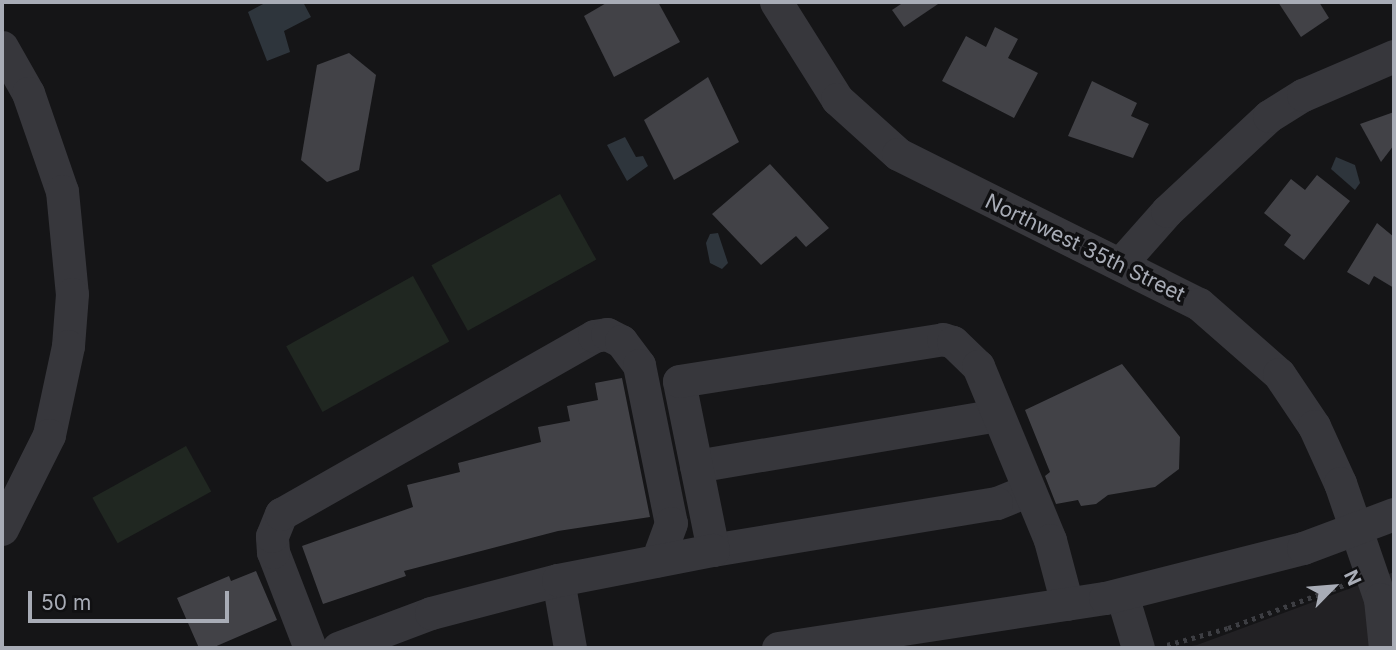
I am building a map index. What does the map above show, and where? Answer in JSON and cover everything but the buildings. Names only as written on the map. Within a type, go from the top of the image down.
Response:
[{"type":"street","name":"Northwest 35th Street","points":[[776,2],[837,99],[898,154],[1199,304],[1279,374],[1314,426],[1357,529],[1380,599],[1385,648]]},
{"type":"street","points":[[2,47],[28,93],[62,191],[72,294],[68,346],[49,435],[2,529]]},
{"type":"street","points":[[1121,263],[1167,211],[1269,116],[1303,95],[1394,56]]},
{"type":"street","points":[[310,648],[273,552],[272,536],[281,514],[594,336],[607,334],[621,341],[639,365],[671,523],[657,561]]},
{"type":"street","points":[[713,550],[679,381],[943,339],[971,355],[1050,540],[1067,604]]},
{"type":"street","points":[[696,466],[998,415]]},
{"type":"street","points":[[338,648],[431,613],[558,580],[713,550],[996,503],[1029,490]]},
{"type":"street","points":[[778,648],[1122,595],[1205,576],[1357,529],[1394,514]]},
{"type":"street","points":[[558,580],[570,648]]},
{"type":"street","points":[[1122,595],[1138,648]]},
{"type":"path","points":[[1154,648],[1228,628],[1372,575]]},
{"type":"shaded area","points":[[267,2],[303,2],[311,17],[284,31],[290,52],[267,61],[248,12]]},
{"type":"shaded area","points":[[625,137],[636,157],[643,156],[648,166],[627,181],[607,145]]},
{"type":"shaded area","points":[[1336,157],[1355,165],[1360,183],[1355,190],[1331,169]]},
{"type":"shaded area","points":[[560,194],[596,260],[468,331],[431,265]]},
{"type":"shaded area","points":[[718,233],[728,263],[722,269],[710,263],[706,243],[710,234]]},
{"type":"shaded area","points":[[413,276],[449,342],[323,412],[286,346]]},
{"type":"shaded area","points":[[186,446],[211,491],[118,543],[92,498]]},
{"type":"shaded area","points":[[1394,572],[1394,648],[1179,648],[1197,645]]}]
